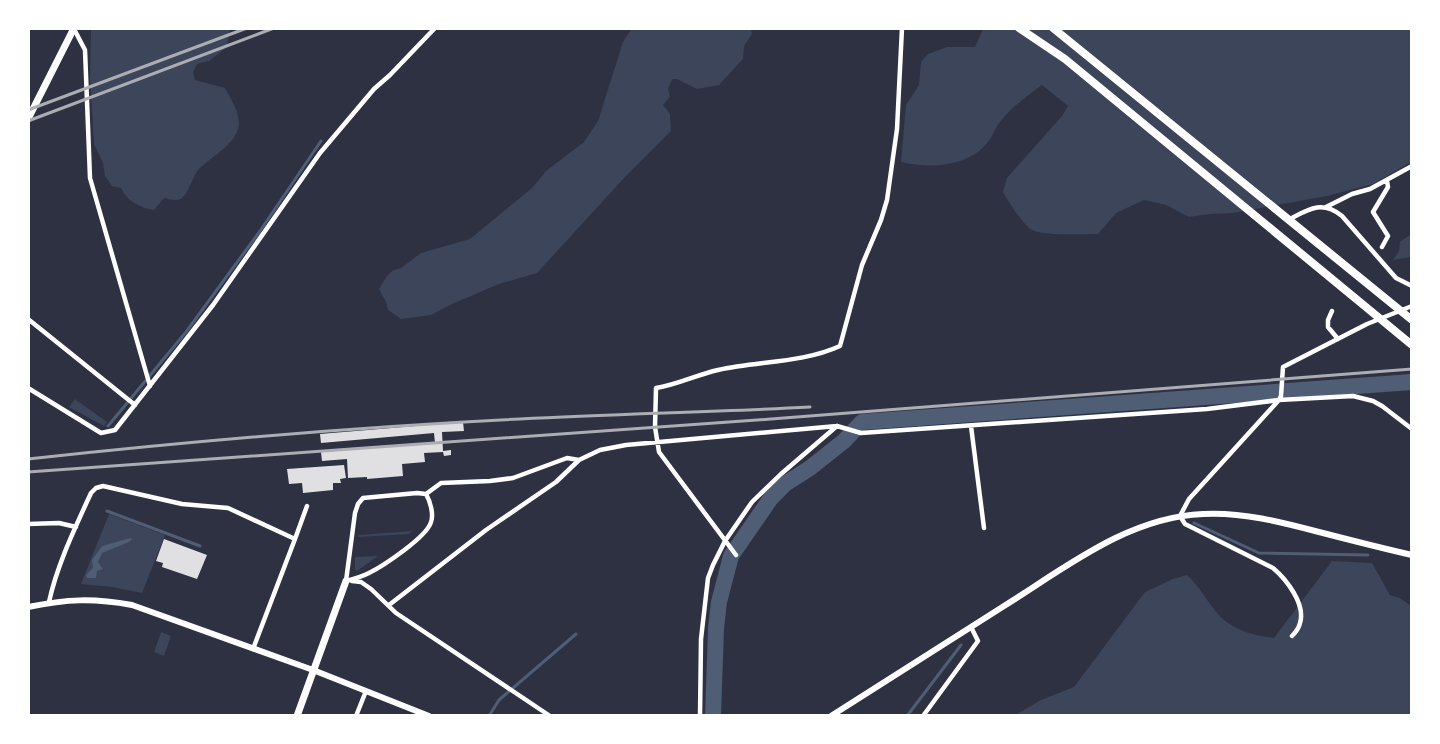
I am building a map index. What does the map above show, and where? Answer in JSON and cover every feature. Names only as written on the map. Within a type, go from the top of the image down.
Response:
[{"type":"highway","points":[[1019,28],[1065,59],[1412,345]]},
{"type":"highway","points":[[1053,28],[1412,320]]},
{"type":"main road","points":[[28,119],[74,29]]},
{"type":"main road","points":[[297,716],[346,580]]},
{"type":"street","points":[[28,388],[101,433],[115,430],[213,305],[320,153],[374,89],[435,28]]},
{"type":"street","points":[[736,555],[660,452],[655,414],[656,388],[674,385],[694,376],[718,370],[824,354],[840,346],[862,265],[887,200],[897,129],[902,28]]},
{"type":"street","points":[[74,29],[85,50],[90,178],[150,386]]},
{"type":"street","points":[[1326,207],[1352,194],[1371,189],[1412,166]]},
{"type":"street","points":[[1382,247],[1388,236],[1373,212],[1388,187],[1387,181]]},
{"type":"street","points":[[1288,220],[1311,208],[1332,209],[1342,216],[1396,278],[1412,286]]},
{"type":"street","points":[[1180,516],[1189,499],[1280,398],[1283,367],[1338,339],[1412,306]]},
{"type":"street","points":[[1332,311],[1328,327],[1338,339]]},
{"type":"street","points":[[28,320],[135,405]]},
{"type":"street","points":[[389,605],[486,530],[556,482],[579,460],[600,450],[626,445],[840,427],[861,433],[971,426],[1207,409],[1280,398],[1353,396],[1382,406],[1412,429]]},
{"type":"street","points":[[971,426],[984,528]]},
{"type":"street","points":[[700,716],[700,639],[708,578],[725,541],[752,502],[781,474],[840,427]]},
{"type":"street","points":[[346,580],[358,504],[363,498],[426,494],[441,483],[490,482],[513,478],[567,459],[579,460]]},
{"type":"street","points":[[49,602],[53,585],[91,493],[103,486],[182,504],[234,509],[295,539]]},
{"type":"street","points":[[346,580],[359,578],[372,572],[424,533],[432,520],[430,500],[426,494]]},
{"type":"street","points":[[253,649],[307,506]]},
{"type":"street","points":[[831,716],[939,645],[1111,540],[1139,527],[1180,516],[1235,514],[1275,521],[1412,555]]},
{"type":"street","points":[[1180,516],[1189,527],[1273,568],[1284,577],[1294,592],[1299,606],[1301,622],[1293,636]]},
{"type":"street","points":[[28,524],[59,523],[76,527]]},
{"type":"street","points":[[346,580],[361,582],[396,613],[550,716]]},
{"type":"street","points":[[28,607],[76,599],[108,600],[132,605],[313,670],[425,715]]},
{"type":"street","points":[[923,716],[978,641],[971,627]]},
{"type":"street","points":[[356,716],[366,691]]},
{"type":"shaded area","points":[[751,28],[752,34],[744,46],[743,59],[719,85],[697,89],[677,79],[672,79],[668,89],[670,97],[663,105],[670,114],[671,131],[625,177],[537,273],[499,284],[431,315],[401,319],[388,310],[379,289],[392,271],[401,268],[421,253],[470,239],[533,187],[546,171],[584,142],[598,121],[623,42],[631,29]]},
{"type":"shaded area","points":[[91,29],[230,29],[227,47],[209,61],[197,64],[193,72],[195,80],[225,88],[238,114],[237,131],[229,144],[199,169],[187,192],[180,199],[164,198],[154,210],[144,208],[130,200],[121,188],[112,186],[105,176],[103,163],[94,144],[90,78]]},
{"type":"shaded area","points":[[983,29],[1411,29],[1411,162],[1373,184],[1327,196],[1233,213],[1189,217],[1166,205],[1144,200],[1116,213],[1098,234],[1038,232],[1024,223],[1003,192],[1007,178],[1062,116],[1068,106],[1042,85],[1009,111],[998,124],[988,142],[970,157],[936,165],[901,162],[906,105],[919,85],[921,62],[928,54],[947,47],[975,47]]},
{"type":"shaded area","points":[[1411,234],[1411,257],[1393,260],[1399,251],[1400,242]]},
{"type":"shaded area","points":[[75,399],[107,422],[104,426],[69,407]]},
{"type":"shaded area","points":[[109,514],[165,535],[142,593],[81,584]]},
{"type":"shaded area","points":[[413,531],[408,534],[358,537],[359,535]]},
{"type":"shaded area","points":[[132,539],[129,542],[102,553],[98,562],[103,569],[97,571],[96,578],[87,578],[86,575],[93,568],[92,560],[102,546]]},
{"type":"shaded area","points":[[378,556],[357,571],[355,569],[355,557]]},
{"type":"shaded area","points":[[1332,561],[1372,563],[1390,595],[1400,598],[1411,606],[1411,715],[1000,716],[1017,714],[1041,700],[1074,687],[1145,592],[1187,575],[1225,621],[1248,633],[1274,638]]},
{"type":"shaded area","points":[[161,632],[171,636],[164,656],[154,652]]},
{"type":"building","points":[[463,422],[464,431],[442,432],[443,451],[451,450],[451,455],[444,456],[443,452],[424,453],[425,462],[402,464],[403,476],[348,478],[347,459],[322,461],[321,452],[435,443],[434,433],[321,443],[320,434]]},
{"type":"building","points":[[344,465],[346,478],[340,479],[341,483],[333,483],[333,490],[303,493],[302,483],[289,484],[287,469]]},
{"type":"building","points":[[164,539],[207,555],[197,579],[162,567],[163,563],[156,561]]},
{"type":"waterway","points":[[108,426],[186,332],[260,231],[321,141]]},
{"type":"waterway","points":[[713,716],[716,628],[719,602],[731,556],[771,498],[785,484],[844,441],[862,422],[1412,382]]},
{"type":"waterway","points":[[107,511],[200,546]]},
{"type":"waterway","points":[[1194,523],[1259,553],[1368,555]]},
{"type":"waterway","points":[[489,716],[499,700],[576,634]]},
{"type":"waterway","points":[[907,716],[961,645]]},
{"type":"railway","points":[[28,110],[247,28]]},
{"type":"railway","points":[[28,121],[274,28]]},
{"type":"railway","points":[[28,472],[771,419],[1412,369]]},
{"type":"railway","points":[[28,459],[336,430],[556,417],[810,407]]}]
